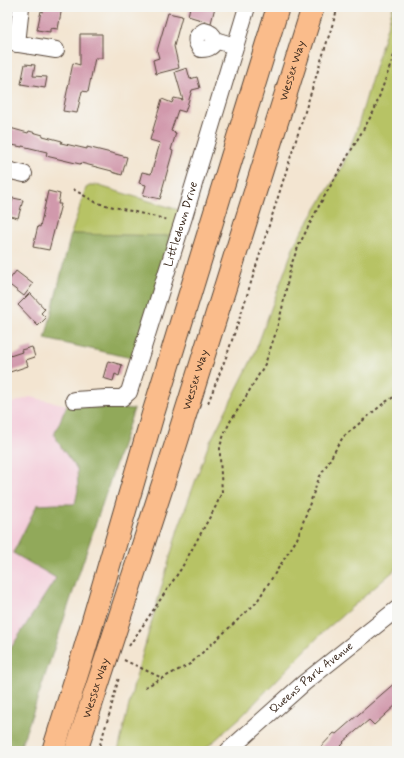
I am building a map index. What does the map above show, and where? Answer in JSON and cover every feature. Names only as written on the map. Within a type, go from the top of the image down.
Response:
[{"type":"highway","name":"Wessex Way","points":[[53,751],[83,655],[153,414],[278,7]]},
{"type":"highway","name":"Wessex Way","points":[[76,751],[175,447],[313,7]]},
{"type":"highway","points":[[41,751],[83,655]]},
{"type":"highway","points":[[80,751],[91,705]]},
{"type":"street","points":[[21,7],[12,43],[56,50]]},
{"type":"street","name":"Littledown Drive","points":[[74,400],[122,398],[129,392],[184,217],[247,7]]},
{"type":"street","points":[[215,40],[235,46]]},
{"type":"street","points":[[7,170],[24,174]]},
{"type":"street","name":"Queens Park Avenue","points":[[228,751],[304,683],[397,609]]},
{"type":"path","points":[[206,409],[228,352],[338,7]]},
{"type":"path","points":[[129,639],[126,650],[181,569],[216,506],[222,492],[220,446],[224,432],[264,364],[275,335],[291,265],[299,245],[320,204],[374,111],[397,47]]},
{"type":"path","points":[[73,189],[97,203],[167,220],[184,217]]},
{"type":"path","points":[[145,687],[190,664],[256,603],[297,539],[319,478],[343,437],[384,403],[397,395]]},
{"type":"path","points":[[125,655],[124,660],[162,678]]},
{"type":"path","points":[[98,751],[120,675]]},
{"type":"shaded area","points":[[30,397],[67,405],[134,409],[19,751],[7,751],[7,405]]},
{"type":"green space","points":[[393,7],[397,7],[397,568],[322,633],[243,715],[203,751],[118,751],[134,684],[178,529],[208,446],[254,355],[295,243],[342,167],[356,132]]},
{"type":"green space","points":[[91,185],[96,185],[179,210],[172,236],[71,234],[86,188]]},
{"type":"green space","points":[[71,234],[172,236],[136,359],[45,339]]},
{"type":"green space","points":[[67,405],[134,409],[19,751],[7,751],[7,654],[56,578],[13,553],[37,505],[75,504],[78,490],[77,469],[54,435]]},
{"type":"building","points":[[44,7],[62,7],[58,29],[50,28],[50,32],[37,30],[41,11],[43,12]]},
{"type":"building","points":[[190,7],[215,7],[211,23],[188,16]]},
{"type":"building","points":[[168,13],[182,16],[174,46],[179,68],[156,74],[153,60],[159,58],[157,51]]},
{"type":"building","points":[[80,34],[102,34],[102,58],[95,58],[88,92],[82,91],[77,113],[63,111],[73,63],[80,65]]},
{"type":"building","points":[[25,64],[35,65],[33,76],[47,77],[45,88],[21,84]]},
{"type":"building","points":[[187,68],[190,79],[197,77],[200,88],[192,90],[185,112],[178,110],[171,131],[176,133],[171,150],[173,151],[160,199],[143,195],[146,185],[139,183],[142,172],[151,174],[160,143],[150,140],[162,99],[172,103],[174,98],[183,100],[175,72]]},
{"type":"building","points":[[10,128],[43,135],[62,141],[61,143],[87,149],[87,147],[127,157],[122,175],[81,163],[46,156],[47,152],[7,144]]},
{"type":"building","points":[[48,191],[60,194],[58,204],[61,204],[49,250],[33,247],[38,226],[40,227]]},
{"type":"building","points":[[13,198],[23,200],[18,218],[7,215],[7,201],[12,202]]},
{"type":"building","points":[[16,271],[33,284],[24,296],[7,283]]},
{"type":"building","points":[[30,293],[45,309],[41,313],[46,318],[38,326],[18,305]]},
{"type":"building","points":[[32,347],[35,357],[26,360],[28,366],[7,373],[7,357],[22,352],[21,350]]},
{"type":"building","points":[[108,361],[122,365],[119,376],[115,374],[113,381],[103,378]]},
{"type":"building","points":[[397,681],[397,704],[374,725],[369,720],[343,742],[344,743],[336,751],[317,751],[334,733],[336,734]]}]
